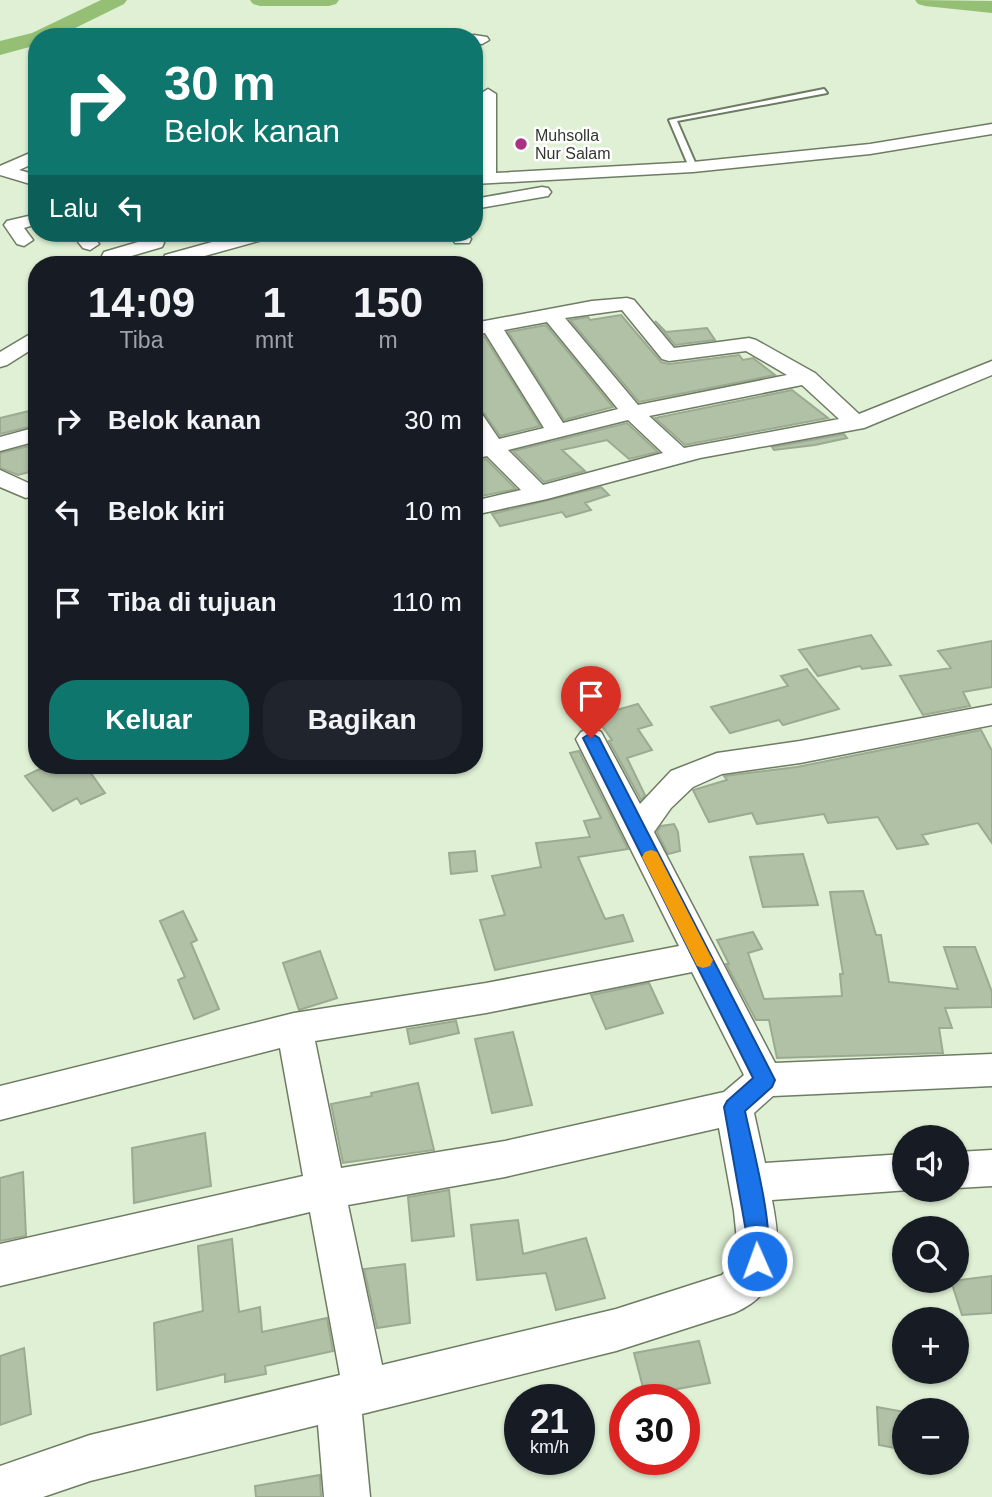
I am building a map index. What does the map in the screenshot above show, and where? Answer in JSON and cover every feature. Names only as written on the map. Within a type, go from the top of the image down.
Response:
[{"type":"street","points":[[483,136],[488,94]]},
{"type":"street","points":[[483,179],[693,167],[870,149],[992,129]]},
{"type":"street","points":[[28,159],[4,171],[28,178]]},
{"type":"street","points":[[483,202],[542,192]]},
{"type":"street","points":[[24,240],[13,225],[28,221]]},
{"type":"street","points":[[179,256],[211,242]]},
{"type":"street","points":[[111,256],[159,248]]},
{"type":"street","points":[[558,432],[483,327],[551,314],[627,304],[695,383]]},
{"type":"street","points":[[551,314],[633,412],[680,457]]},
{"type":"street","points":[[0,361],[28,342]]},
{"type":"street","points":[[669,355],[749,344],[807,378],[856,422]]},
{"type":"street","points":[[483,506],[680,457],[856,422],[992,367]]},
{"type":"street","points":[[484,451],[633,412],[695,383],[807,378]]},
{"type":"street","points":[[0,444],[28,436]]},
{"type":"street","points":[[484,451],[538,494]]},
{"type":"street","points":[[0,477],[28,487]]},
{"type":"street","points":[[638,831],[660,800],[682,779],[717,764],[990,719]]},
{"type":"street","points":[[591,738],[765,1080]]},
{"type":"street","points":[[0,1103],[294,1029],[486,998],[702,957]]},
{"type":"street","points":[[294,1029],[324,1190],[352,1394],[347,1497]]},
{"type":"street","points":[[0,1265],[324,1190],[506,1159],[734,1107],[765,1080],[992,1070]]},
{"type":"street","points":[[0,1489],[90,1458],[616,1330],[734,1292],[746,1282],[757,1261],[758,1237],[734,1107]]},
{"type":"street","points":[[748,1183],[892,1174]]},
{"type":"lane","points":[[693,167],[673,120],[824,91]]},
{"type":"building","points":[[621,315],[661,362],[669,364],[739,355],[743,360],[753,358],[775,375],[639,402],[570,320]]},
{"type":"building","points":[[655,321],[666,332],[707,328],[715,340],[675,345]]},
{"type":"building","points":[[546,325],[613,407],[564,420],[508,332]]},
{"type":"building","points":[[483,336],[540,426],[500,436],[483,413]]},
{"type":"building","points":[[792,390],[828,418],[685,445],[655,418]]},
{"type":"building","points":[[28,411],[28,427],[0,434],[0,418]]},
{"type":"building","points":[[627,423],[658,452],[629,459],[607,440],[562,450],[585,471],[544,482],[513,451]]},
{"type":"building","points":[[844,434],[847,438],[815,445],[774,450],[772,447]]},
{"type":"building","points":[[28,446],[28,472],[18,475],[0,468],[0,453]]},
{"type":"building","points":[[486,459],[516,489],[483,496],[483,460]]},
{"type":"building","points":[[601,487],[609,495],[585,503],[591,510],[566,517],[562,512],[500,526],[492,514]]},
{"type":"building","points":[[871,635],[891,665],[862,669],[860,666],[818,676],[799,650]]},
{"type":"building","points":[[992,641],[992,687],[963,692],[970,706],[923,715],[900,676],[951,668],[938,651]]},
{"type":"building","points":[[807,669],[839,709],[783,725],[779,720],[730,733],[711,707],[788,686],[781,676]]},
{"type":"building","points":[[638,704],[652,725],[638,729],[652,750],[627,758],[645,795],[641,800],[609,741],[612,740],[595,716]]},
{"type":"building","points":[[981,730],[992,751],[992,843],[978,823],[922,835],[928,844],[897,849],[878,817],[828,823],[824,814],[757,824],[752,813],[709,822],[693,790],[727,780],[724,776],[797,767]]},
{"type":"building","points":[[579,751],[628,849],[578,857],[605,919],[623,915],[633,941],[495,970],[480,920],[505,915],[492,876],[541,867],[536,843],[590,837],[584,821],[601,818],[570,753]]},
{"type":"building","points":[[91,774],[105,793],[81,804],[77,798],[53,811],[25,776]]},
{"type":"building","points":[[674,824],[678,832],[680,851],[668,854],[657,832],[661,826]]},
{"type":"building","points":[[475,851],[477,871],[451,874],[449,853]]},
{"type":"building","points":[[803,854],[818,905],[763,907],[750,857]]},
{"type":"building","points":[[863,891],[876,935],[881,935],[889,982],[958,989],[944,947],[975,947],[992,992],[992,1007],[945,1008],[952,1028],[939,1028],[943,1053],[777,1058],[769,1020],[756,1020],[726,964],[729,964],[717,940],[753,932],[762,949],[748,953],[764,999],[842,996],[840,974],[843,974],[830,892]]},
{"type":"building","points":[[183,911],[197,940],[191,943],[219,1009],[194,1019],[178,980],[185,977],[160,921]]},
{"type":"building","points":[[320,951],[337,998],[299,1010],[283,963]]},
{"type":"building","points":[[649,983],[663,1013],[606,1029],[591,995]]},
{"type":"building","points":[[456,1021],[459,1033],[410,1044],[407,1029]]},
{"type":"building","points":[[513,1032],[532,1105],[492,1113],[475,1039]]},
{"type":"building","points":[[418,1083],[434,1150],[343,1163],[331,1104]]},
{"type":"building","points":[[205,1133],[211,1186],[134,1203],[132,1148]]},
{"type":"building","points":[[23,1172],[26,1236],[0,1241],[0,1178]]},
{"type":"building","points":[[449,1190],[454,1236],[412,1241],[408,1197]]},
{"type":"building","points":[[518,1220],[523,1254],[586,1238],[605,1298],[556,1310],[546,1273],[477,1280],[471,1225]]},
{"type":"building","points":[[232,1239],[239,1312],[260,1307],[262,1332],[327,1318],[333,1351],[265,1366],[266,1374],[225,1382],[225,1374],[157,1390],[154,1323],[203,1311],[198,1246]]},
{"type":"building","points":[[405,1264],[410,1323],[377,1328],[364,1269]]},
{"type":"building","points":[[992,1276],[992,1313],[969,1315],[969,1307],[959,1307],[955,1293],[969,1293],[969,1279]]},
{"type":"building","points":[[699,1341],[710,1383],[642,1384],[634,1353]]},
{"type":"building","points":[[24,1348],[31,1414],[0,1425],[0,1356]]},
{"type":"building","points":[[877,1407],[892,1410],[892,1448],[879,1445]]},
{"type":"building","points":[[320,1475],[321,1497],[256,1497],[255,1486]]},
{"type":"waterway","points":[[59,28],[117,0]]},
{"type":"waterway","points":[[260,0],[329,0]]},
{"type":"waterway","points":[[925,0],[992,7]]},
{"type":"waterway","points":[[0,48],[28,40]]},
{"type":"slow traffic","points":[[651,857],[703,960]]},
{"type":"place","name":"Muhsolla Nur Salam","points":[[521,144]]},
{"type":"route","points":[[591,738],[765,1080],[734,1107],[758,1237],[757,1261]]}]
